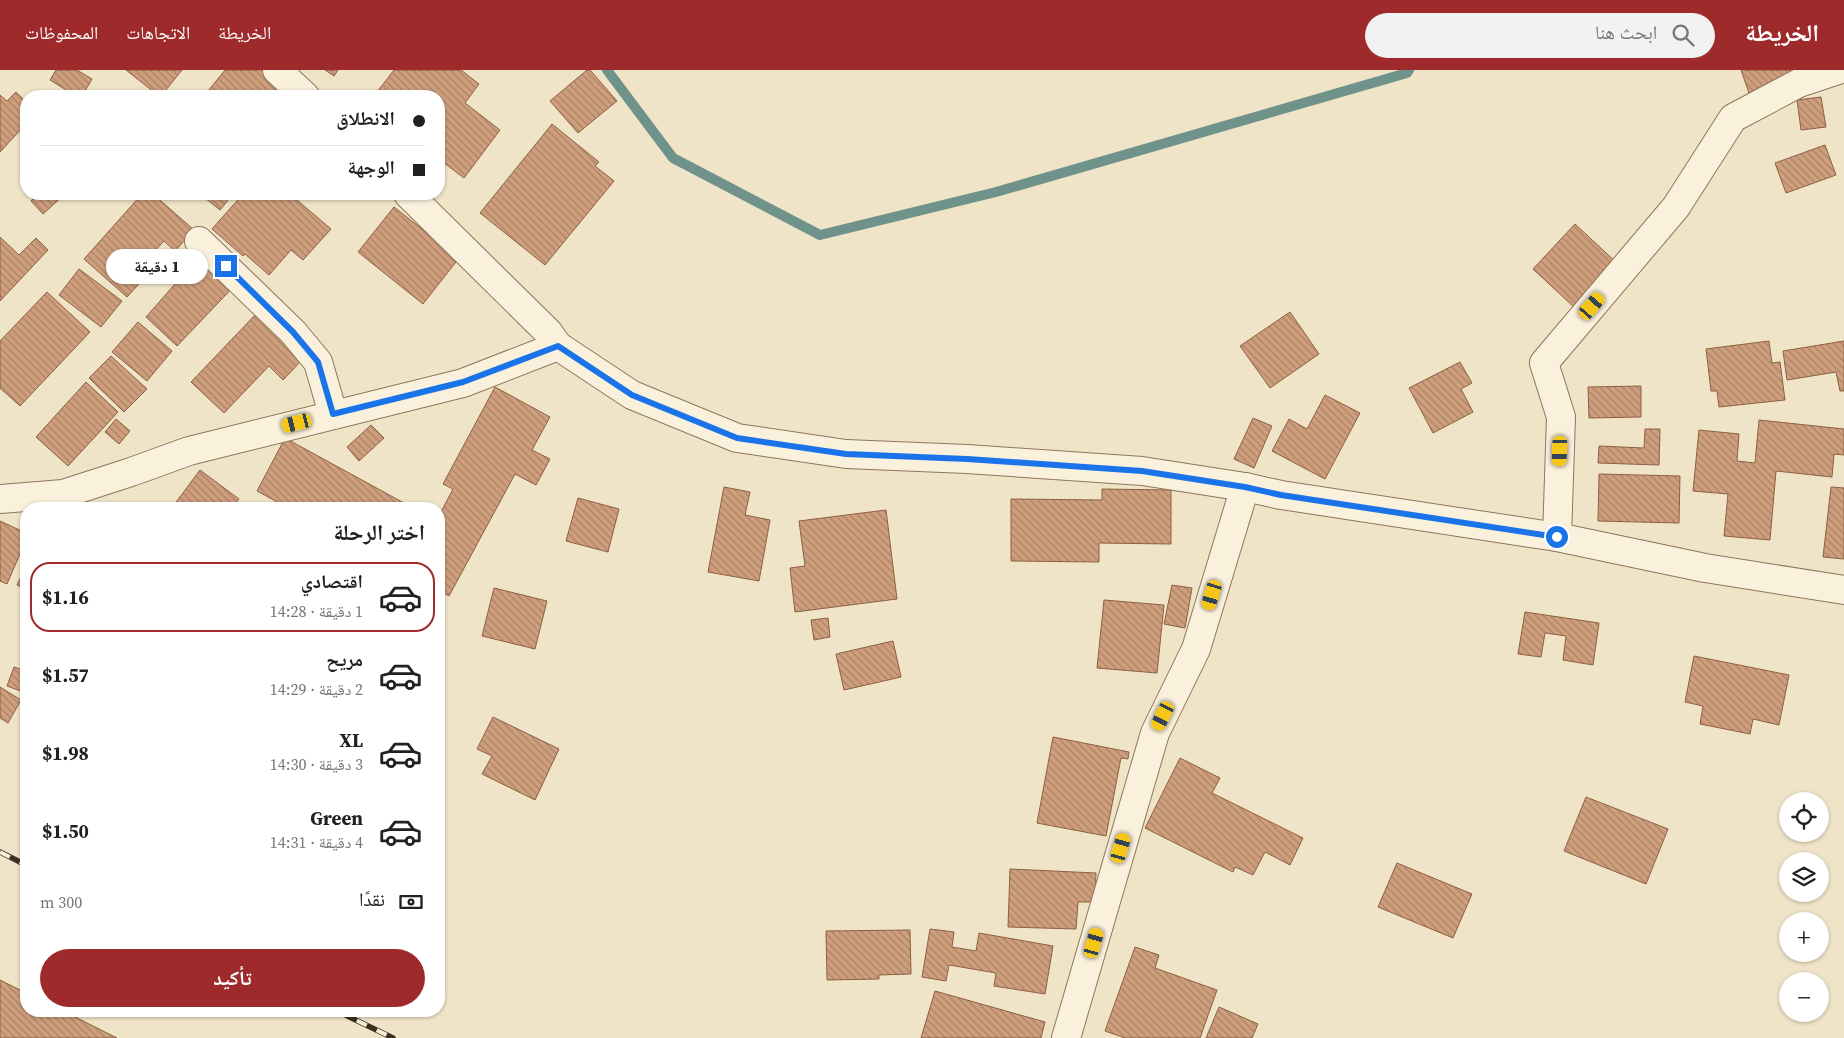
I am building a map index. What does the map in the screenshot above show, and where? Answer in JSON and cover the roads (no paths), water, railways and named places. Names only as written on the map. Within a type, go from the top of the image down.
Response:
[{"type":"street","points":[[277,70],[299,90]]},
{"type":"street","points":[[1557,537],[1561,416],[1544,363],[1676,207],[1733,118],[1799,83],[1838,70]]},
{"type":"street","points":[[414,200],[548,332],[558,346],[632,395],[737,438],[846,454],[967,459],[1142,471],[1245,487],[1281,495],[1557,537],[1705,568],[1844,590]]},
{"type":"street","points":[[199,240],[293,332],[318,362],[333,414]]},
{"type":"street","points":[[0,499],[63,494],[189,450],[463,382],[558,346]]},
{"type":"street","points":[[1066,1038],[1155,733],[1196,649],[1245,487]]},
{"type":"waterway","points":[[607,70],[673,158],[820,235],[996,192],[1407,73],[1409,70]]},
{"type":"railway","points":[[0,852],[20,862]]},
{"type":"railway","points":[[349,1017],[393,1038]]}]
